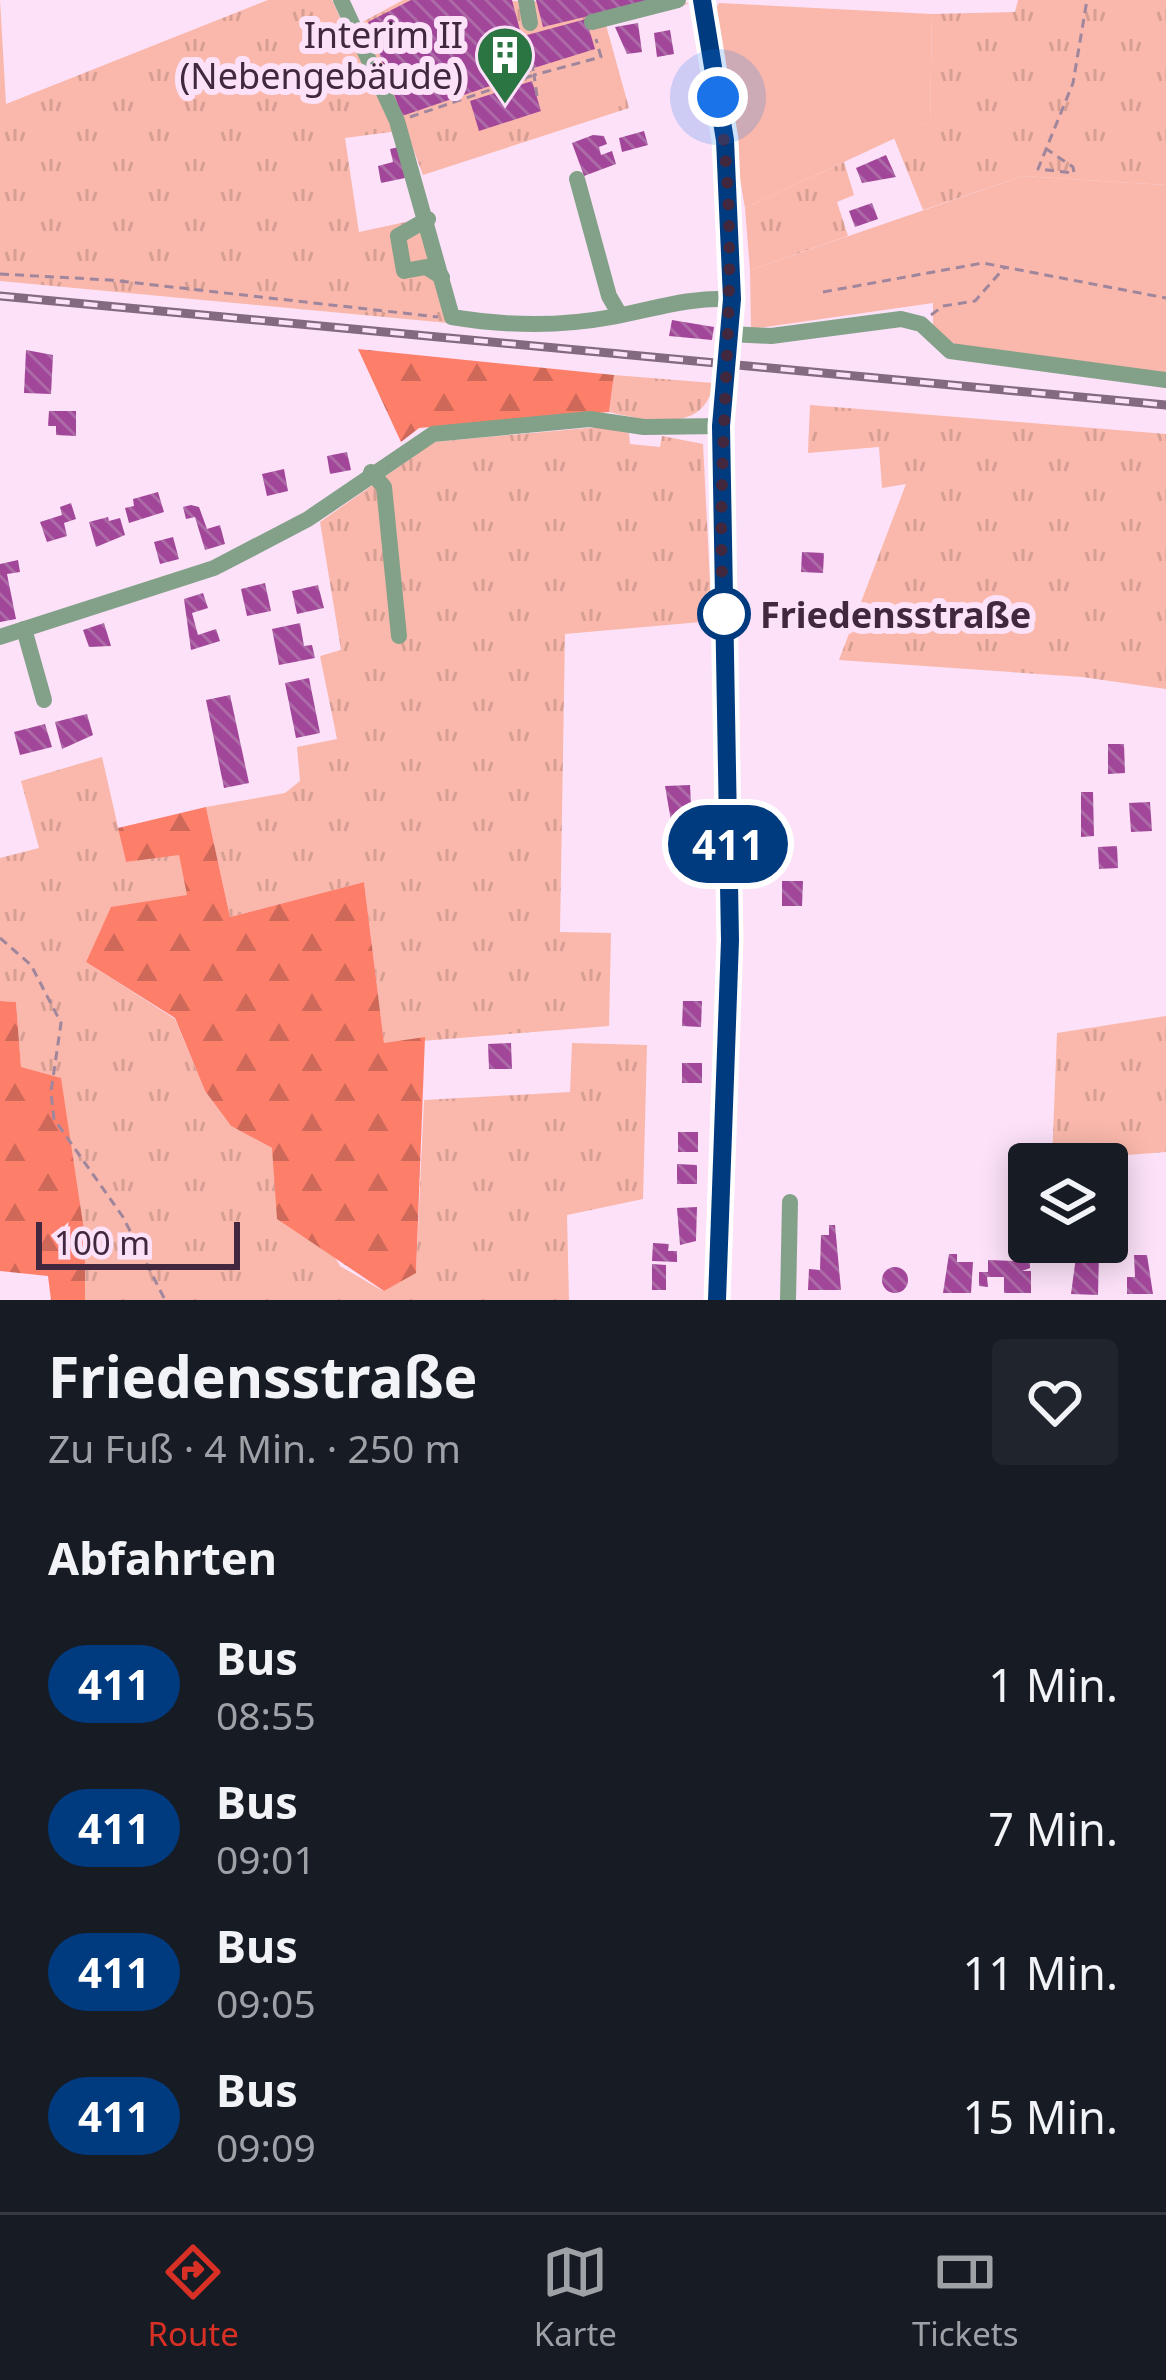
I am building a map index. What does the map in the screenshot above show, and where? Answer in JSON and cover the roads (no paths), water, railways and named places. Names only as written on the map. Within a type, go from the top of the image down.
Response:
[{"type":"street","points":[[341,0],[397,121],[452,317],[535,325],[620,315],[682,298],[732,299]]},
{"type":"street","points":[[526,0],[530,23]]},
{"type":"street","points":[[593,28],[677,0]]},
{"type":"street","points":[[702,0],[725,140],[732,299],[721,426],[730,940],[718,1300]]},
{"type":"street","points":[[577,179],[609,296],[620,315]]},
{"type":"street","points":[[428,219],[398,236],[404,271],[426,267],[442,277]]},
{"type":"street","points":[[730,334],[771,336],[873,320],[921,324],[950,351],[1166,380]]},
{"type":"street","points":[[0,637],[214,568],[308,519],[433,434],[590,418],[644,427],[721,426]]},
{"type":"street","points":[[371,472],[384,487],[399,636]]},
{"type":"street","points":[[24,629],[44,700]]},
{"type":"street","points":[[788,1300],[790,1202]]},
{"type":"waterway","points":[[715,124],[716,153]]},
{"type":"railway","points":[[0,296],[1166,405]]},
{"type":"place","name":"Interim II (Nebengebäude)","points":[[505,106]]},
{"type":"place","name":"Friedensstraße","points":[[724,614]]}]
